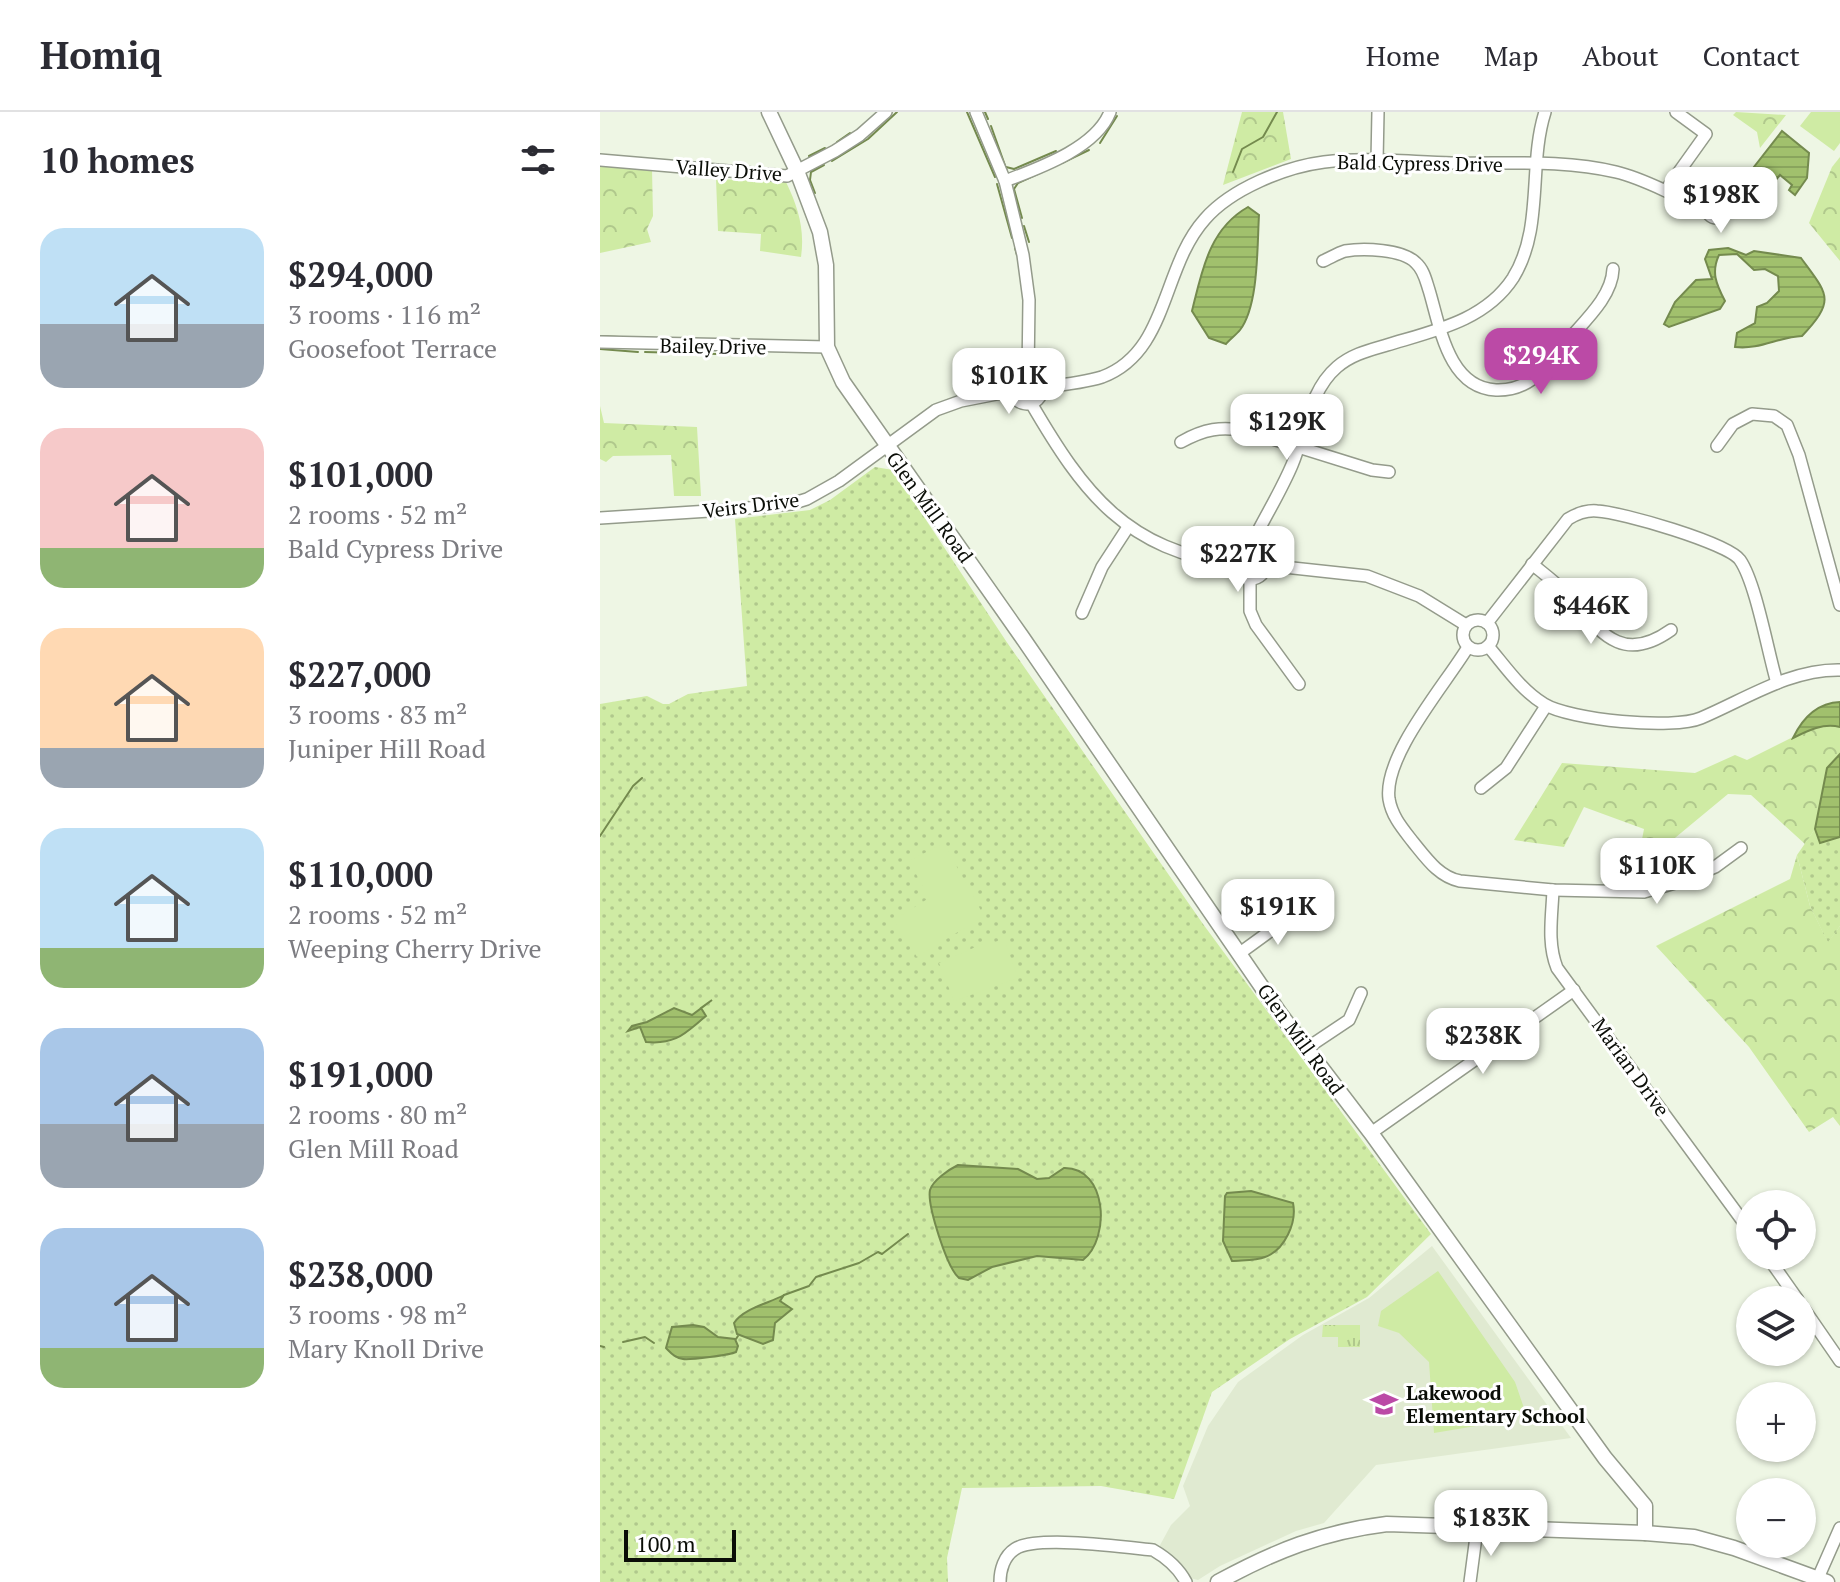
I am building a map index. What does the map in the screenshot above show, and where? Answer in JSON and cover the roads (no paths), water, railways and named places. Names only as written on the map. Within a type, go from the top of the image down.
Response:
[{"type":"main road","name":"Glen Mill Road","points":[[769,112],[797,171],[824,248],[827,347],[843,382],[1307,1048],[1605,1458],[1643,1501],[1645,1533]]},
{"type":"main road","points":[[1218,1582],[1263,1558],[1329,1533],[1387,1524],[1694,1537],[1729,1546],[1823,1580]]},
{"type":"street","name":"Valley Drive","points":[[600,160],[781,176],[797,171],[860,135],[886,112]]},
{"type":"street","points":[[976,112],[1005,181],[1023,255],[1029,300],[1028,374]]},
{"type":"street","points":[[1005,181],[1086,143],[1104,126],[1110,112]]},
{"type":"street","points":[[1377,161],[1378,112]]},
{"type":"street","points":[[1252,549],[1253,541],[1285,481],[1318,391],[1340,364],[1364,352],[1461,322],[1487,306],[1513,277],[1529,237],[1537,140],[1545,112]]},
{"type":"street","points":[[1666,190],[1706,134],[1676,112]]},
{"type":"street","name":"Bald Cypress Drive","points":[[1042,387],[1094,379],[1130,360],[1150,336],[1175,265],[1187,242],[1213,210],[1238,191],[1323,162],[1590,167],[1615,172],[1706,207]]},
{"type":"street","points":[[1323,261],[1351,251],[1395,252],[1409,257],[1422,270],[1452,361],[1466,378],[1489,389],[1510,390],[1527,384],[1543,370],[1603,299],[1613,281],[1613,269]]},
{"type":"street","name":"Bailey Drive","points":[[600,342],[827,347]]},
{"type":"street","points":[[1028,374],[1035,377],[1042,387],[1040,397],[1031,403],[1019,402],[1012,391],[1018,377],[1028,374]]},
{"type":"street","points":[[886,445],[945,406],[1012,391]]},
{"type":"street","points":[[1031,403],[1090,491],[1128,527],[1179,553],[1236,565],[1242,576],[1250,579],[1262,574],[1266,565]]},
{"type":"street","points":[[1717,446],[1733,424],[1752,414],[1774,416],[1787,425],[1799,455],[1840,605]]},
{"type":"street","points":[[1181,442],[1200,431],[1227,427],[1372,470],[1389,472]]},
{"type":"street","name":"Veirs Drive","points":[[600,518],[791,504],[822,493],[886,445]]},
{"type":"street","points":[[1487,623],[1568,519],[1593,510],[1615,513],[1725,548],[1739,559],[1746,571],[1777,683]]},
{"type":"street","points":[[1082,613],[1102,567],[1128,527]]},
{"type":"street","points":[[1236,565],[1242,552],[1252,549],[1260,553],[1266,565]]},
{"type":"street","points":[[1532,564],[1565,592],[1589,622],[1609,637],[1627,644],[1646,645],[1671,630]]},
{"type":"street","points":[[1266,565],[1367,576],[1427,600],[1466,625]]},
{"type":"street","points":[[1250,579],[1249,600],[1256,625],[1299,684]]},
{"type":"street","points":[[1478,620],[1487,623],[1493,637],[1488,646],[1481,650],[1468,647],[1463,634],[1466,625],[1478,620]]},
{"type":"street","points":[[1488,646],[1518,682],[1546,706],[1576,715],[1657,724],[1684,724],[1777,683],[1817,671],[1840,670]]},
{"type":"street","points":[[1468,647],[1400,750],[1391,771],[1389,799],[1395,819],[1431,865],[1452,880],[1553,890],[1644,892],[1715,867],[1741,848]]},
{"type":"street","points":[[1481,788],[1506,768],[1546,706]]},
{"type":"street","name":"Marian Drive","points":[[1553,890],[1552,955],[1557,968],[1736,1212]]},
{"type":"street","points":[[1240,953],[1295,913]]},
{"type":"street","points":[[1371,1133],[1574,990]]},
{"type":"street","points":[[1307,1048],[1349,1020],[1361,993]]},
{"type":"street","points":[[1816,1326],[1840,1361]]},
{"type":"street","points":[[1823,1580],[1840,1528]]},
{"type":"street","points":[[1470,1582],[1477,1529]]},
{"type":"street","points":[[1000,1582],[1001,1566],[1010,1552],[1031,1543],[1153,1550],[1180,1571],[1186,1582]]},
{"type":"waterway","points":[[832,161],[868,139],[897,112]]},
{"type":"waterway","points":[[967,112],[995,177]]},
{"type":"waterway","points":[[985,112],[988,119]]},
{"type":"waterway","points":[[1233,172],[1242,149],[1263,137],[1277,112]]},
{"type":"waterway","points":[[1100,143],[1117,116]]},
{"type":"waterway","points":[[991,126],[1007,171]]},
{"type":"waterway","points":[[837,142],[850,133]]},
{"type":"waterway","points":[[809,156],[825,148]]},
{"type":"waterway","points":[[1062,163],[1089,150]]},
{"type":"waterway","points":[[1006,167],[1014,169],[1056,151]]},
{"type":"waterway","points":[[815,193],[810,180],[811,172],[824,165]]},
{"type":"waterway","points":[[1022,218],[1014,189],[1018,183],[1042,172]]},
{"type":"waterway","points":[[997,184],[1012,238]]},
{"type":"waterway","points":[[1024,226],[1029,242]]},
{"type":"waterway","points":[[1015,248],[1017,255]]},
{"type":"waterway","points":[[600,336],[619,337]]},
{"type":"waterway","points":[[600,349],[638,352]]},
{"type":"waterway","points":[[645,352],[717,354]]},
{"type":"waterway","points":[[600,836],[633,786],[642,778]]},
{"type":"waterway","points":[[784,1295],[809,1286],[816,1277],[859,1263],[878,1252],[882,1254],[908,1234]]},
{"type":"waterway","points":[[623,1342],[645,1337],[654,1343]]},
{"type":"waterway","points":[[600,1346],[604,1347]]},
{"type":"place","name":"Lakewood Elementary School","points":[[1384,1404]]}]
